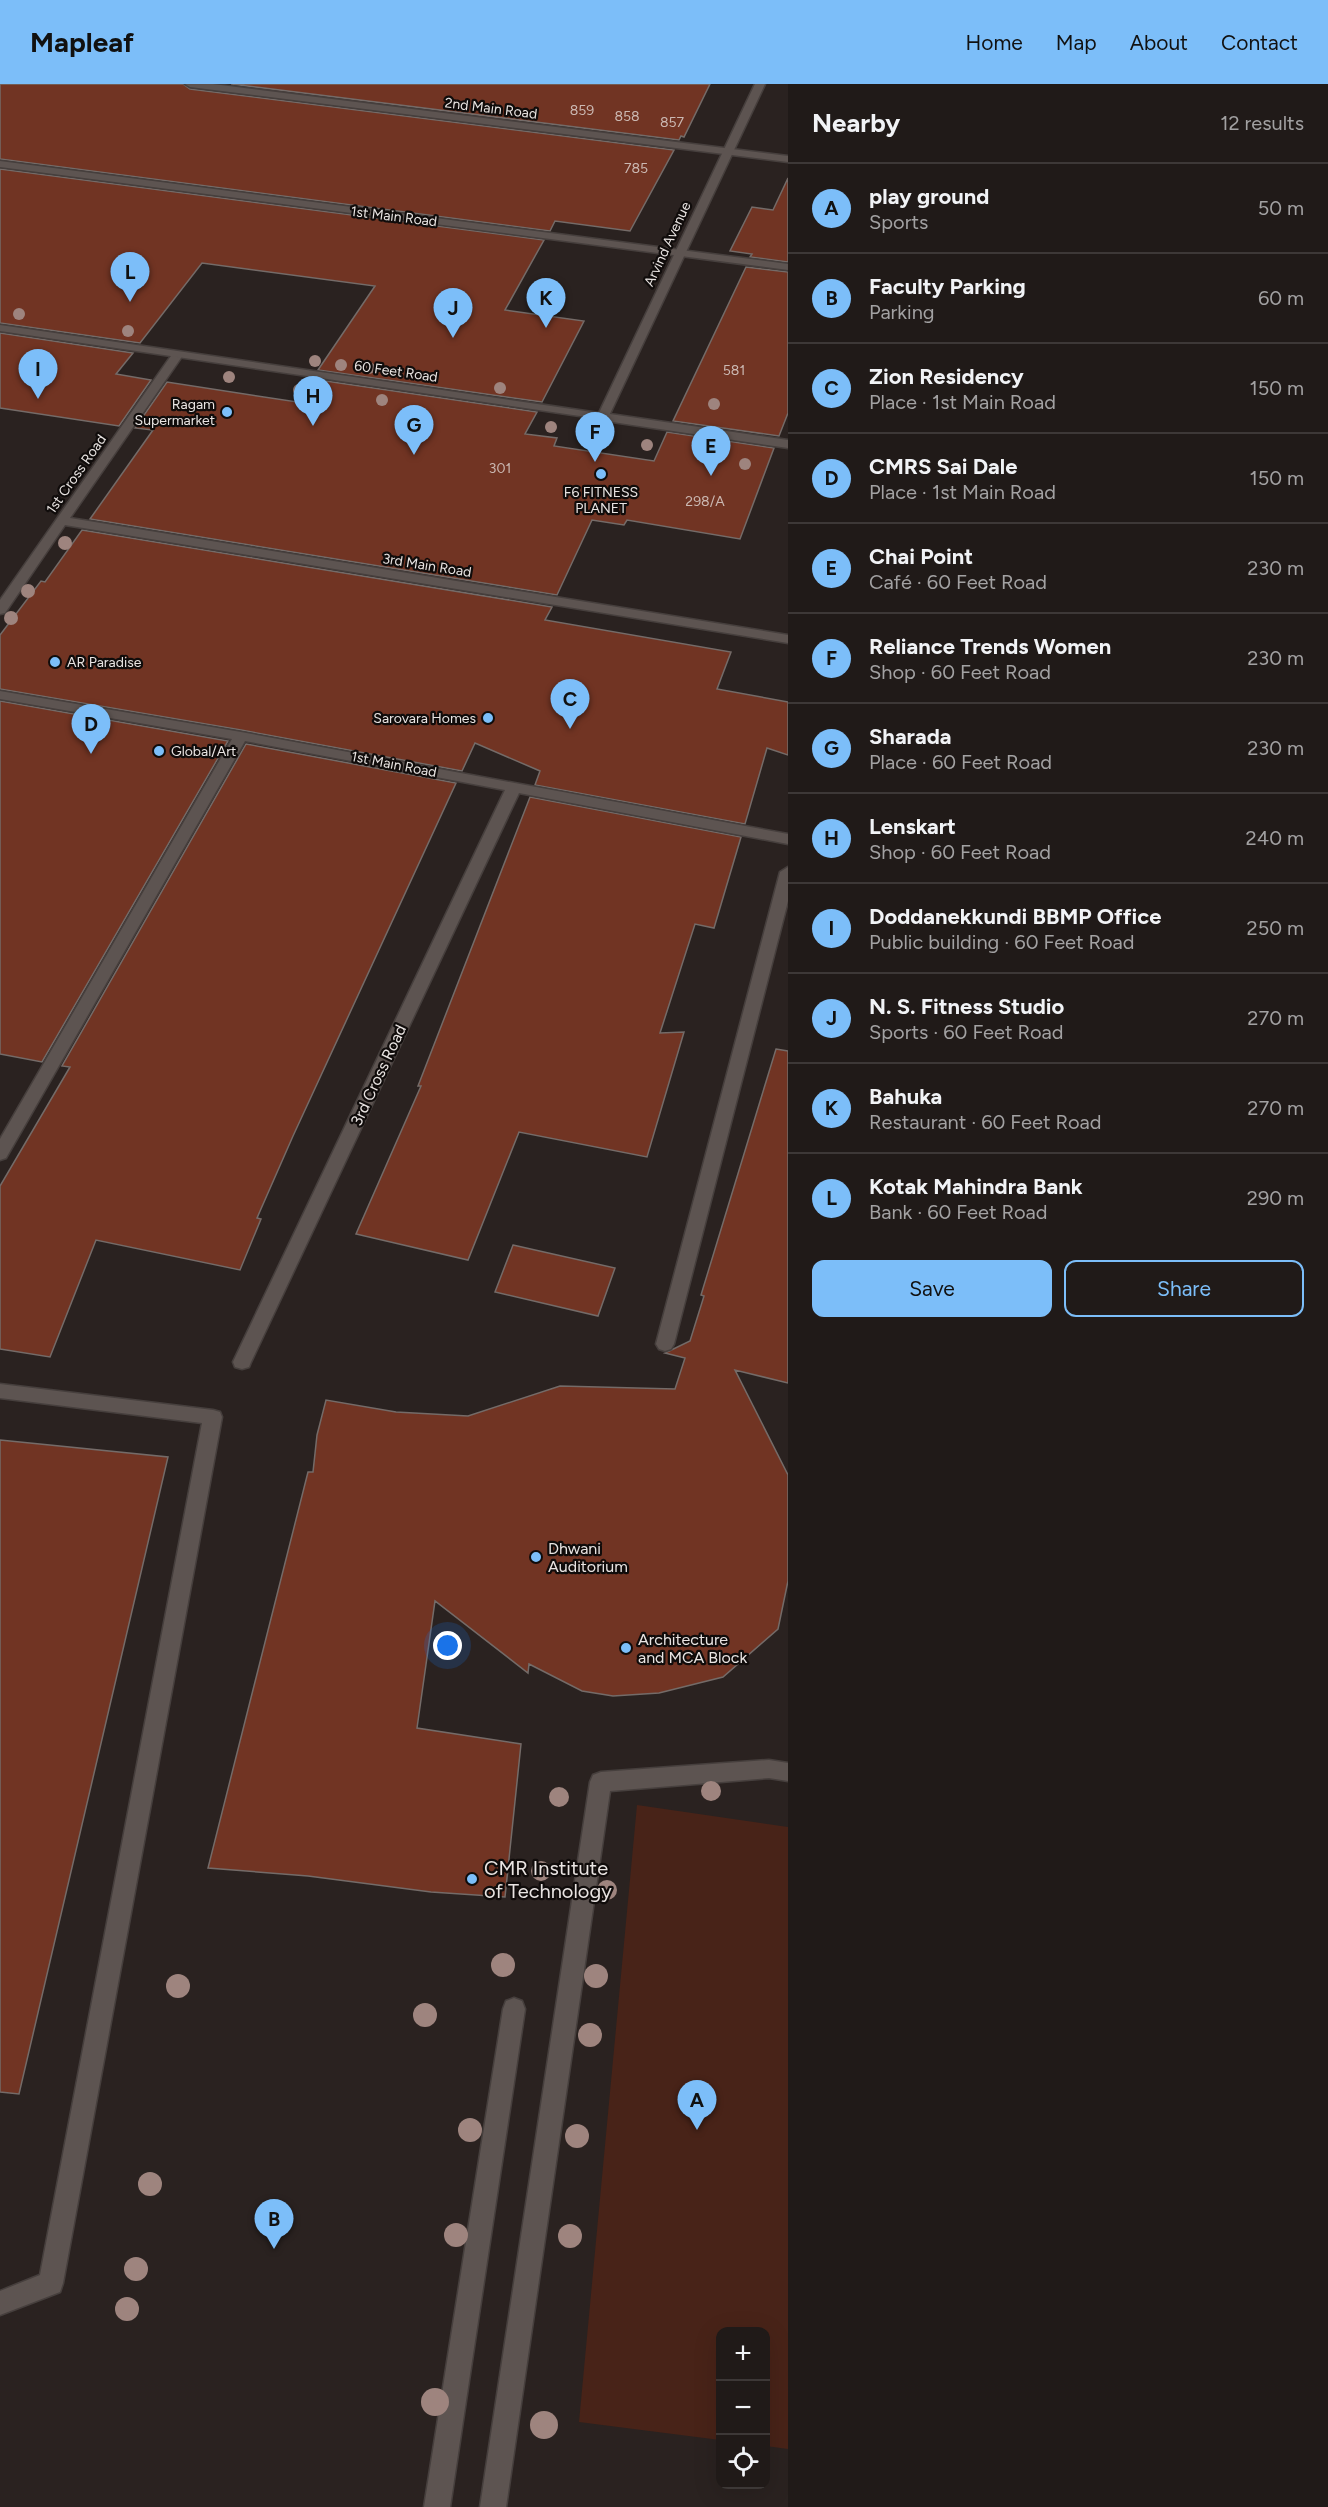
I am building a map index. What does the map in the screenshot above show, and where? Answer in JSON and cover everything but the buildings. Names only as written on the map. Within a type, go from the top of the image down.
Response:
[{"type":"street","name":"2nd Main Road","points":[[190,84],[788,159]]},
{"type":"street","name":"Arvind Avenue","points":[[603,417],[760,84]]},
{"type":"street","name":"1st Main Road","points":[[0,164],[788,267]]},
{"type":"street","name":"60 Feet Road","points":[[0,328],[788,444]]},
{"type":"street","name":"1st Cross Road","points":[[0,610],[177,355]]},
{"type":"street","name":"3rd Main Road","points":[[62,521],[788,639]]},
{"type":"street","name":"1st Main Road","points":[[0,695],[241,736],[788,839]]},
{"type":"street","points":[[0,1154],[241,736]]},
{"type":"street","name":"3rd Cross Road","points":[[242,1362],[514,787]]},
{"type":"street","points":[[665,1344],[788,872]]},
{"type":"street","points":[[0,1391],[213,1417],[51,2283],[0,2303]]},
{"type":"street","points":[[493,2507],[601,1782],[769,1769],[788,1772]]},
{"type":"street","points":[[437,2507],[514,2009]]},
{"type":"shaded area","points":[[637,1805],[788,1827],[788,2449],[770,2447],[770,2327],[716,2327],[716,2439],[579,2422]]},
{"type":"place","name":"Kotak Mahindra Bank","points":[[130,302]]},
{"type":"place","name":"Bahuka","points":[[546,328]]},
{"type":"place","name":"N. S. Fitness Studio","points":[[453,338]]},
{"type":"place","name":"Doddanekkundi BBMP Office","points":[[38,399]]},
{"type":"place","name":"Ragam Supermarket","points":[[227,412]]},
{"type":"place","name":"Lenskart","points":[[313,426]]},
{"type":"place","name":"Sharada","points":[[414,455]]},
{"type":"place","name":"Reliance Trends Women","points":[[595,462]]},
{"type":"place","name":"F6 FITNESS PLANET","points":[[601,474]]},
{"type":"place","name":"Chai Point","points":[[711,476]]},
{"type":"place","name":"AR Paradise","points":[[55,662]]},
{"type":"place","name":"Sarovara Homes","points":[[488,718]]},
{"type":"place","name":"Zion Residency","points":[[570,729]]},
{"type":"place","name":"Global/Art","points":[[159,751]]},
{"type":"place","name":"CMRS Sai Dale","points":[[91,754]]},
{"type":"place","name":"Dhwani Auditorium","points":[[536,1557]]},
{"type":"place","name":"Architecture and MCA Block","points":[[626,1648]]},
{"type":"place","name":"CMR Institute of Technology","points":[[472,1879]]},
{"type":"place","name":"play ground","points":[[697,2130]]},
{"type":"place","name":"Faculty Parking","points":[[274,2249]]}]
